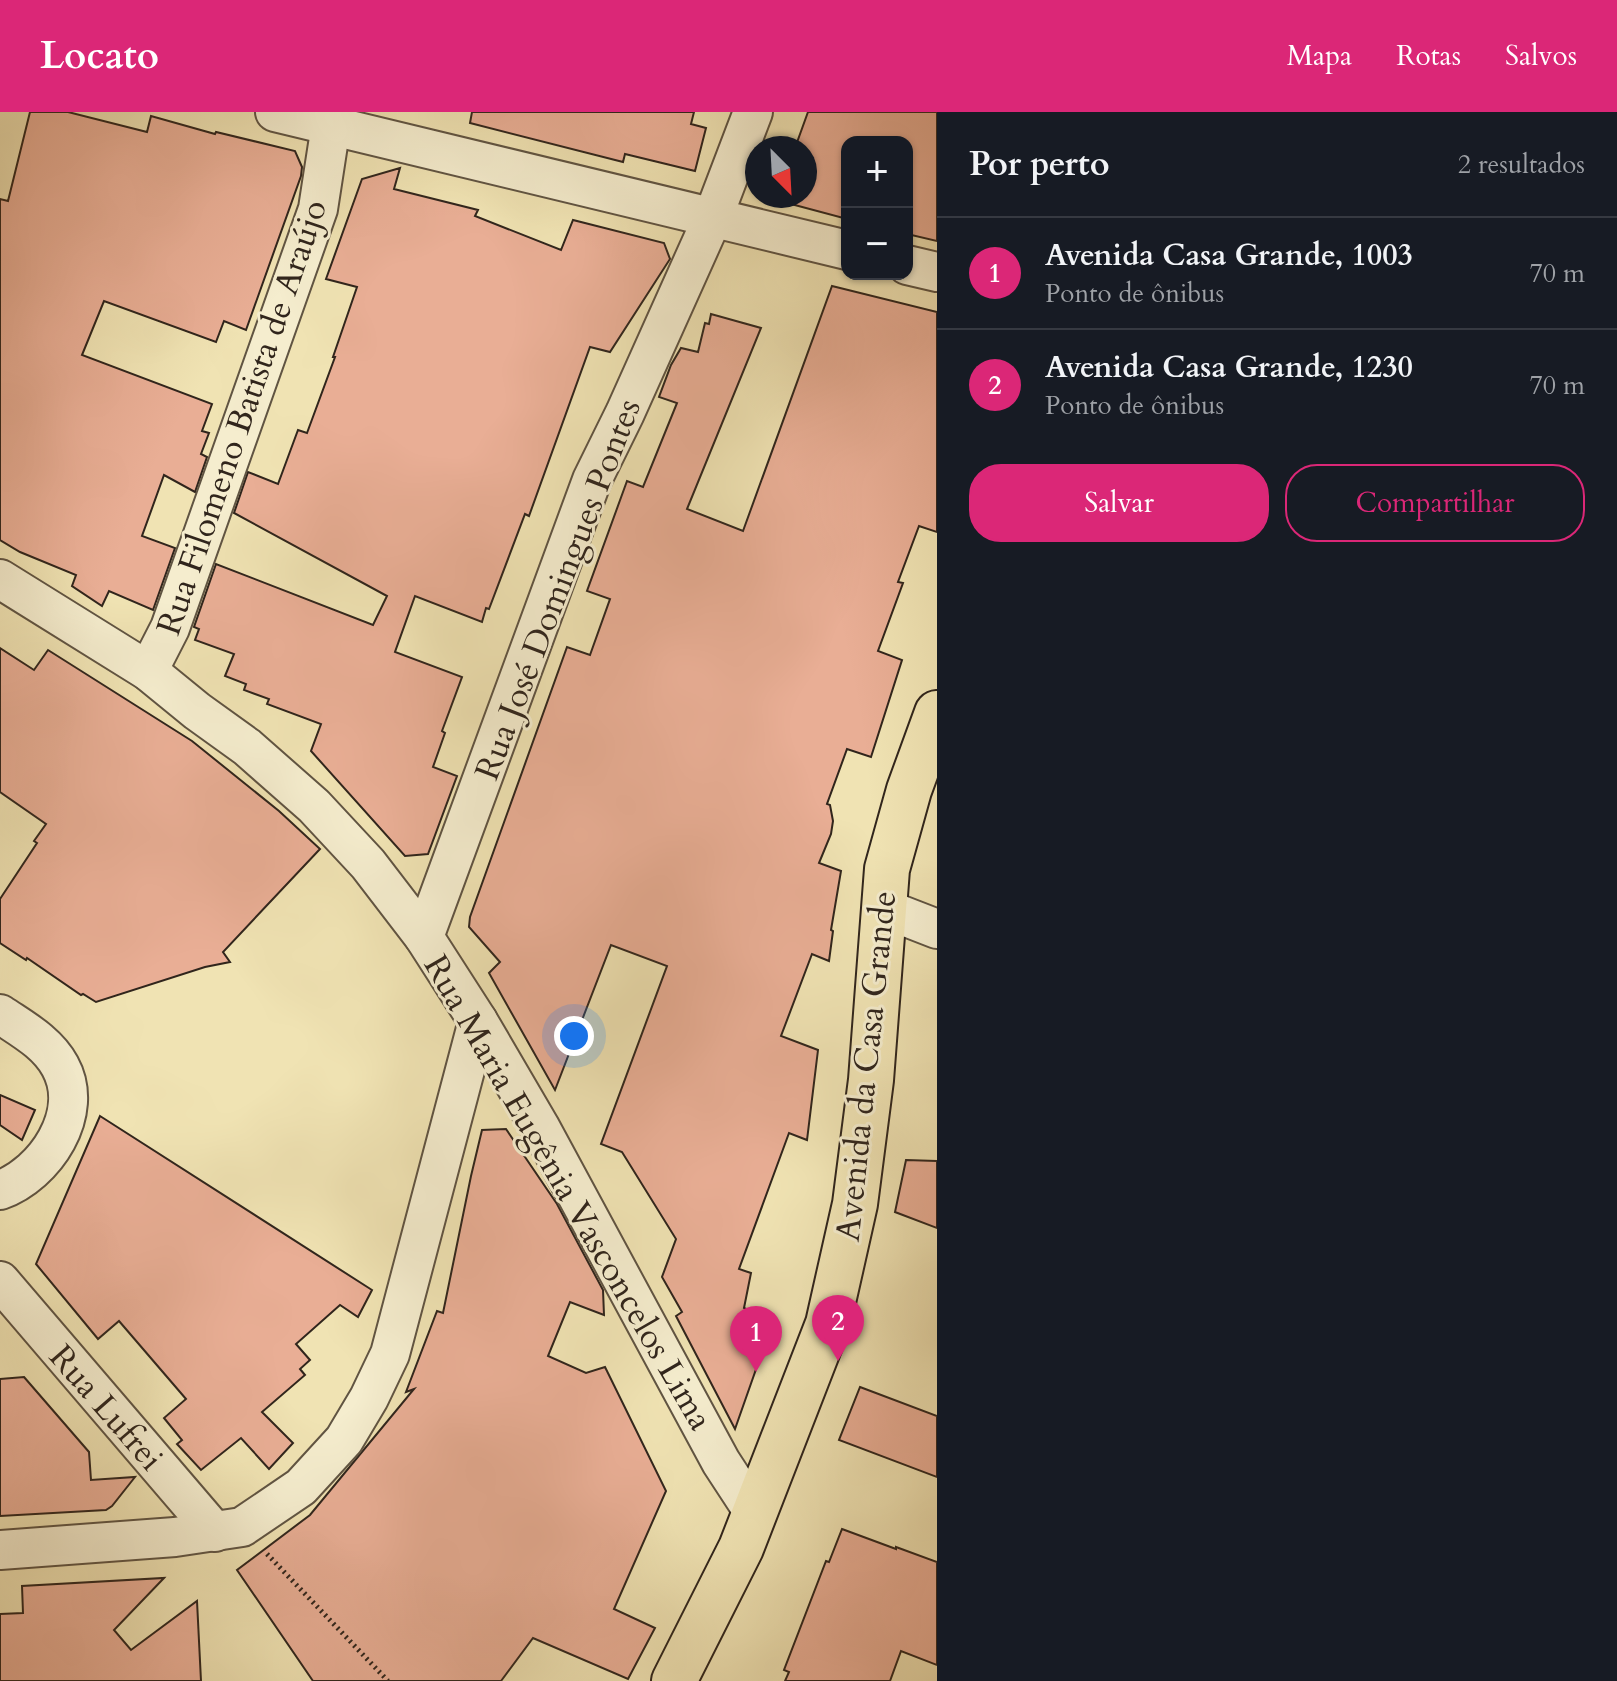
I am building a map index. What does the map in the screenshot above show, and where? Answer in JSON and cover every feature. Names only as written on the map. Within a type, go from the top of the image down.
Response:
[{"type":"main road","name":"Avenida da Casa Grande","points":[[674,1681],[741,1548],[828,1324],[855,1204],[871,1080],[887,869],[909,790],[937,713]]},
{"type":"street","points":[[275,112],[332,119],[841,249]]},
{"type":"street","name":"Rua José Domingues Pontes","points":[[424,937],[592,480],[713,217],[753,112]]},
{"type":"street","name":"Rua Filomeno Batista de Araújo","points":[[148,671],[170,628],[318,209],[332,119]]},
{"type":"street","points":[[913,266],[937,272]]},
{"type":"street","name":"Rua Maria Eugênia Vasconcelos Lima","points":[[0,579],[148,671],[247,747],[314,806],[368,864],[424,937],[478,1021],[540,1127],[721,1462],[755,1514]]},
{"type":"street","points":[[883,908],[937,929]]},
{"type":"street","points":[[0,1014],[44,1044],[61,1067],[68,1089],[65,1126],[40,1165],[10,1187],[0,1190]]},
{"type":"street","points":[[0,1550],[109,1543],[228,1529],[301,1487],[344,1440],[390,1354],[478,1021]]},
{"type":"street","name":"Rua Lufrei","points":[[0,1281],[228,1529]]},
{"type":"path","points":[[228,1529],[388,1681]]},
{"type":"building","points":[[30,112],[68,112],[147,132],[151,116],[295,151],[302,167],[246,330],[224,321],[216,342],[104,301],[82,355],[212,404],[202,431],[209,433],[201,454],[207,457],[195,492],[164,475],[142,536],[175,548],[153,610],[109,591],[102,606],[72,586],[76,575],[20,552],[0,540],[0,199],[8,201]]},
{"type":"building","points":[[472,112],[694,112],[691,124],[706,128],[695,171],[625,154],[623,162],[470,123]]},
{"type":"building","points":[[808,112],[937,112],[937,241],[913,235],[913,136],[841,136],[841,217],[806,208],[817,208],[817,136],[799,136]]},
{"type":"building","points":[[400,168],[394,189],[478,210],[475,216],[561,250],[573,220],[664,243],[670,259],[610,352],[590,347],[529,516],[525,514],[482,622],[415,596],[395,652],[462,677],[442,731],[445,733],[433,767],[457,776],[428,854],[405,856],[311,751],[321,724],[267,704],[269,699],[244,690],[246,684],[225,676],[234,654],[195,640],[199,629],[194,627],[216,564],[373,625],[387,596],[234,513],[248,472],[278,484],[298,430],[307,433],[357,287],[326,279],[362,179]]},
{"type":"building","points":[[832,286],[937,312],[937,532],[919,526],[898,582],[903,583],[878,651],[902,660],[871,757],[847,749],[827,804],[830,805],[833,821],[819,863],[841,871],[829,961],[812,954],[781,1036],[818,1050],[807,1140],[789,1133],[739,1269],[751,1273],[744,1308],[773,1321],[735,1429],[676,1316],[682,1312],[662,1277],[676,1239],[622,1152],[601,1144],[667,966],[611,945],[555,1090],[489,973],[500,962],[469,927],[567,647],[590,655],[610,599],[587,591],[627,481],[643,487],[677,403],[659,397],[671,365],[681,348],[698,352],[705,323],[709,324],[711,314],[761,328],[687,509],[743,531]]},
{"type":"building","points":[[0,648],[34,670],[48,650],[192,741],[279,811],[320,849],[223,952],[230,962],[96,1002],[0,943],[0,899],[46,824],[0,792]]},
{"type":"building","points":[[0,1095],[35,1110],[22,1140],[0,1125]]},
{"type":"building","points":[[100,1116],[372,1290],[358,1317],[340,1305],[296,1344],[310,1360],[300,1369],[305,1375],[262,1412],[293,1443],[269,1469],[241,1438],[201,1470],[177,1444],[182,1440],[164,1418],[186,1399],[119,1321],[98,1339],[36,1264]]},
{"type":"building","points":[[506,1129],[557,1204],[603,1290],[604,1315],[570,1302],[548,1356],[586,1373],[605,1367],[666,1491],[614,1609],[655,1628],[628,1679],[533,1638],[501,1681],[313,1681],[237,1570],[310,1515],[414,1389],[406,1392],[437,1311],[443,1313],[482,1130]]},
{"type":"building","points":[[906,1160],[937,1161],[937,1228],[895,1212]]},
{"type":"building","points":[[24,1377],[89,1452],[91,1480],[135,1477],[106,1510],[0,1516],[0,1379]]},
{"type":"building","points":[[860,1387],[937,1416],[937,1477],[839,1440]]},
{"type":"building","points":[[842,1529],[937,1562],[937,1665],[901,1651],[890,1681],[785,1681],[789,1672],[784,1670],[826,1561],[829,1562]]},
{"type":"building","points":[[164,1578],[114,1630],[131,1650],[197,1601],[201,1681],[0,1681],[0,1614],[23,1613],[22,1586]]},
{"type":"place","name":"Avenida Casa Grande, 1230","points":[[838,1361]]},
{"type":"place","name":"Avenida Casa Grande, 1003","points":[[756,1372]]}]
